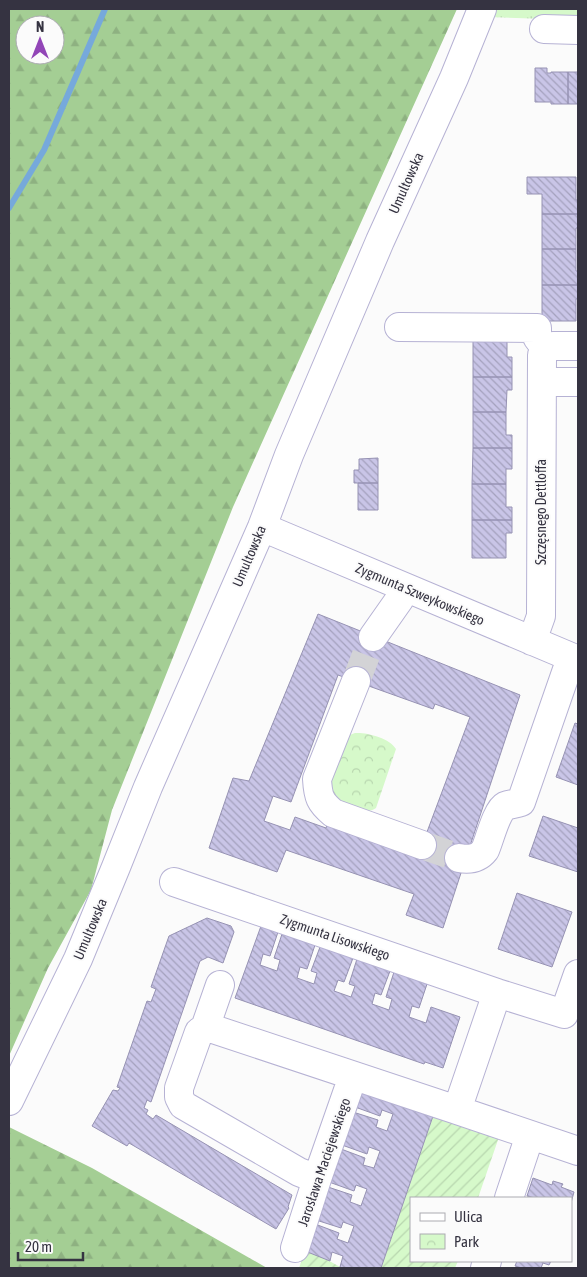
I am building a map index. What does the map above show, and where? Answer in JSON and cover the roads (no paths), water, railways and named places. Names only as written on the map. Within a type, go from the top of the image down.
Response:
[{"type":"street","name":"Umultowska","points":[[9,1101],[78,958],[148,786],[262,527],[289,456],[372,259],[454,78],[482,9]]},
{"type":"street","points":[[544,29],[578,30]]},
{"type":"street","points":[[398,327],[536,328],[537,337],[546,349],[553,346],[578,346]]},
{"type":"street","name":"Szczęsnego Dettloffa","points":[[532,641],[541,616],[542,356],[546,349]]},
{"type":"street","points":[[542,382],[578,382]]},
{"type":"street","name":"Zygmunta Szweykowskiego","points":[[262,527],[574,659]]},
{"type":"street","points":[[373,637],[399,600],[404,588]]},
{"type":"street","points":[[459,858],[475,859],[481,855],[486,850],[500,812],[505,806],[521,802],[574,659]]},
{"type":"street","points":[[356,681],[317,779],[318,793],[323,805],[333,813],[422,845]]},
{"type":"street","name":"Zygmunta Lisowskiego","points":[[174,882],[496,993]]},
{"type":"street","points":[[457,1110],[496,993],[564,1014],[578,974]]},
{"type":"street","points":[[220,985],[205,1028],[200,1032],[179,1088],[179,1097],[183,1104],[299,1172],[317,1179]]},
{"type":"street","points":[[205,1028],[213,1029],[578,1151]]},
{"type":"street","name":"Jarosława Maciejewskiego","points":[[295,1248],[353,1076]]},
{"type":"street","points":[[509,1197],[530,1135]]},
{"type":"waterway","points":[[9,208],[44,150],[105,9]]},
{"type":"tunnel","points":[[356,681],[373,637]]},
{"type":"tunnel","points":[[422,845],[459,858]]}]
